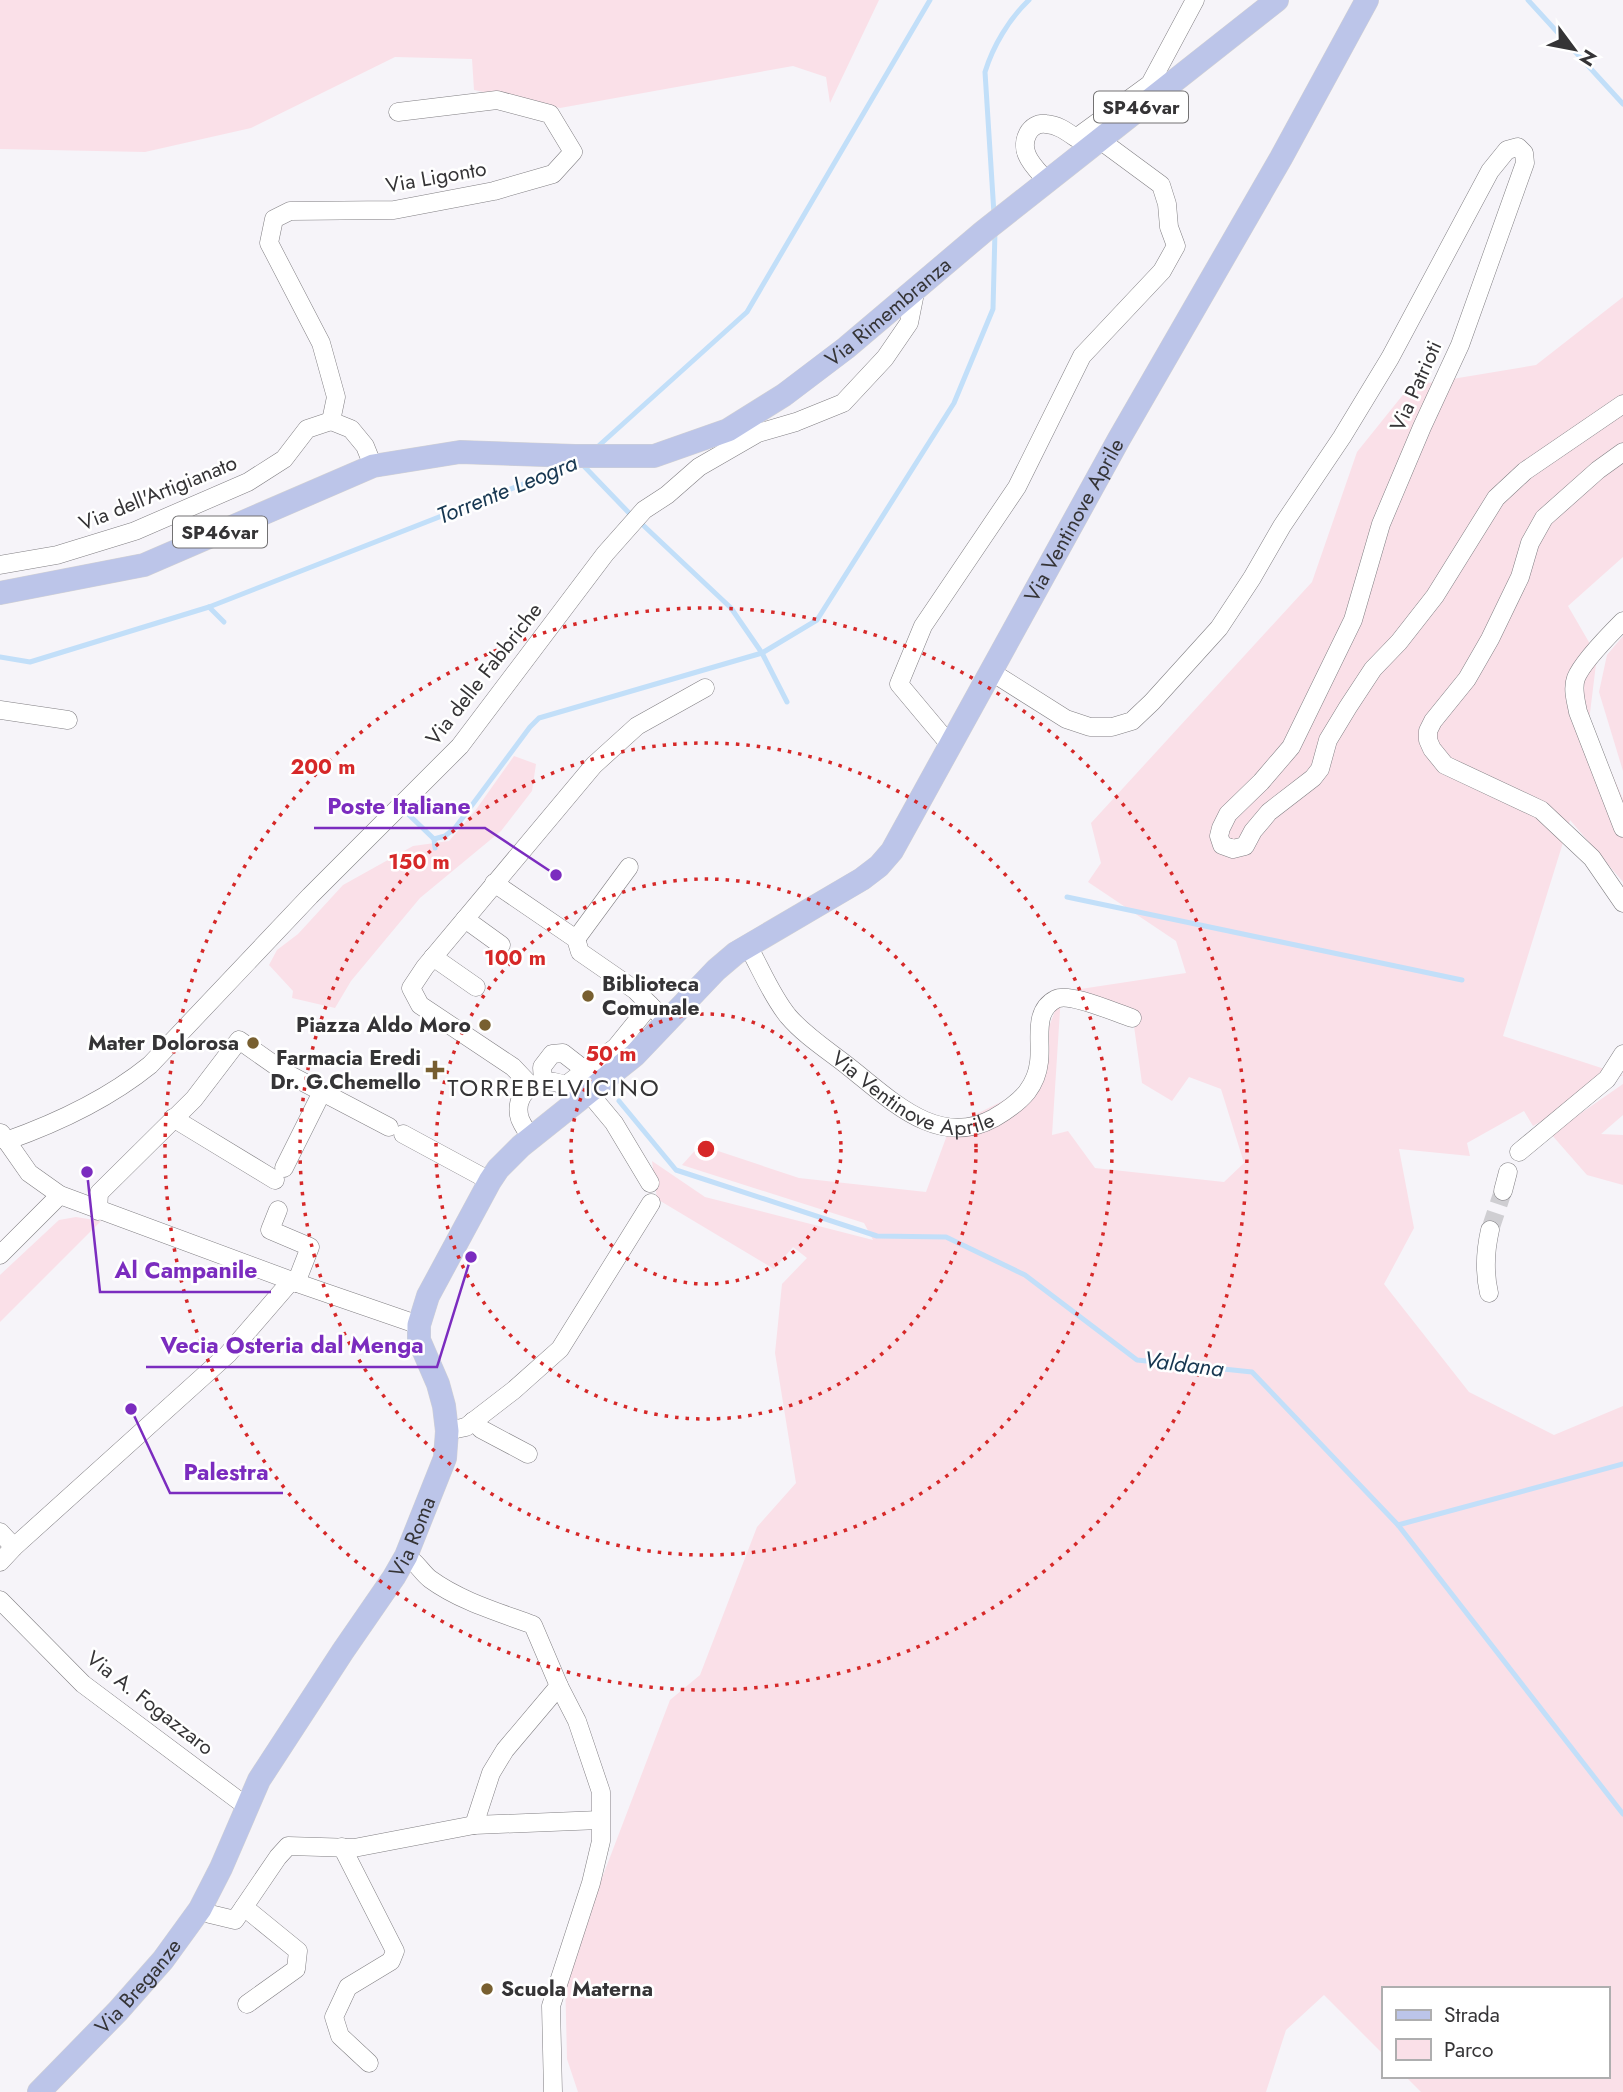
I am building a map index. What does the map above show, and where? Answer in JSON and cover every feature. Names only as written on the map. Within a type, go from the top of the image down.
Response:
[{"type":"main road","name":"Via Rimembranza","points":[[373,466],[434,454],[460,452],[654,456],[729,430],[784,395],[846,348],[983,232],[1277,0]]},
{"type":"main road","name":"Via Ventinove Aprile","points":[[490,1181],[510,1156],[583,1087],[635,1055],[716,970],[736,953],[862,879],[892,851],[1119,439],[1281,158],[1345,41],[1358,1]]},
{"type":"main road","name":"SP46var","points":[[0,593],[144,565],[373,466]]},
{"type":"main road","points":[[419,1325],[428,1296],[490,1181]]},
{"type":"main road","name":"Via Roma","points":[[221,1868],[258,1780],[406,1556],[445,1458],[447,1431],[441,1395],[419,1340],[419,1325]]},
{"type":"main road","name":"Via Breganze","points":[[39,2092],[118,2011],[163,1960],[200,1909],[221,1868]]},
{"type":"street","points":[[1076,138],[1061,128],[1043,123],[1033,127],[1027,134],[1026,154],[1054,176],[1076,138],[1150,84],[1195,0]]},
{"type":"street","name":"Via Ligonto","points":[[331,421],[336,397],[321,343],[269,243],[274,219],[290,211],[394,211],[494,191],[553,174],[573,152],[550,114],[497,100],[398,112]]},
{"type":"street","points":[[950,745],[899,684],[923,626],[1017,487],[1082,356],[1161,271],[1176,246],[1169,227],[1167,204],[1161,185],[1100,139]]},
{"type":"street","name":"Via Patrioti","points":[[990,671],[1066,719],[1090,726],[1112,727],[1132,721],[1152,702],[1219,628],[1252,578],[1282,526],[1342,437],[1383,369],[1490,171],[1507,150],[1518,147],[1524,153],[1525,163],[1460,345],[1381,524],[1353,621],[1291,747],[1261,782],[1228,814],[1219,836],[1222,845],[1233,849],[1245,846],[1269,812],[1313,778],[1320,769],[1328,740],[1348,706],[1374,669],[1435,596],[1496,498],[1525,471],[1623,404]]},
{"type":"street","name":"Via delle Fabbriche","points":[[3,1136],[39,1129],[124,1086],[150,1065],[310,896],[460,746],[605,554],[644,510],[667,495],[699,467],[758,433],[796,422],[843,402],[886,358],[909,323],[916,288]]},
{"type":"street","points":[[331,421],[351,429],[365,446],[373,466]]},
{"type":"street","name":"Via dell'Artigianato","points":[[0,565],[57,555],[135,531],[248,482],[284,459],[307,429],[331,421]]},
{"type":"street","points":[[1623,452],[1598,470],[1544,518],[1530,543],[1520,577],[1490,639],[1467,678],[1433,721],[1428,731],[1428,740],[1445,765],[1541,810],[1592,858],[1623,903]]},
{"type":"street","points":[[1623,621],[1577,677],[1574,692],[1578,712],[1623,828]]},
{"type":"street","points":[[583,1087],[554,1080],[537,1084],[420,1005],[411,988],[416,977],[570,792],[616,744],[637,726],[705,688]]},
{"type":"street","points":[[0,710],[68,720]]},
{"type":"street","points":[[576,939],[629,867]]},
{"type":"street","points":[[494,883],[576,939],[580,952],[635,990],[668,1023]]},
{"type":"street","points":[[465,919],[501,945]]},
{"type":"street","name":"Via Ventinove Aprile","points":[[748,946],[782,1008],[801,1029],[909,1113],[943,1126],[963,1129],[974,1127],[1009,1109],[1027,1092],[1040,1061],[1040,1019],[1056,998],[1071,998],[1132,1018]]},
{"type":"street","points":[[433,957],[476,987]]},
{"type":"street","points":[[583,1087],[650,1005]]},
{"type":"street","points":[[98,1210],[99,1193],[194,1099],[239,1041],[286,1073],[490,1181]]},
{"type":"street","points":[[532,1138],[519,1116],[520,1101],[537,1084],[542,1067],[552,1054],[563,1053],[583,1087],[614,1123],[650,1182]]},
{"type":"street","points":[[1519,1152],[1607,1079],[1623,1054]]},
{"type":"street","points":[[173,1118],[279,1174],[322,1092]]},
{"type":"street","points":[[3,1136],[29,1173],[60,1195],[294,1282],[419,1325]]},
{"type":"street","points":[[1503,1191],[1508,1172]]},
{"type":"street","points":[[0,1255],[60,1195]]},
{"type":"street","points":[[447,1431],[459,1430],[474,1421],[559,1349],[651,1203]]},
{"type":"street","points":[[0,1562],[14,1546],[228,1354],[294,1282],[310,1247],[270,1230],[278,1210]]},
{"type":"street","points":[[1489,1293],[1484,1272],[1490,1230]]},
{"type":"street","points":[[474,1421],[481,1429],[528,1454]]},
{"type":"street","points":[[0,1532],[14,1546]]},
{"type":"street","points":[[406,1556],[430,1578],[477,1605],[533,1625],[577,1721],[600,1792],[601,1841],[592,1883],[551,2007],[553,2092]]},
{"type":"street","name":"Via A. Fogazzaro","points":[[0,1600],[83,1684],[246,1806]]},
{"type":"street","points":[[474,1825],[491,1773],[505,1750],[559,1686]]},
{"type":"street","points":[[200,1909],[235,1920],[288,1846],[348,1848],[474,1825],[600,1819]]},
{"type":"street","points":[[348,1848],[395,1951],[391,1961],[348,1987],[334,2017],[340,2036],[369,2063]]},
{"type":"street","points":[[244,1907],[298,1951],[296,1969],[247,2004]]},
{"type":"green space","points":[[0,0],[879,0],[830,103],[826,77],[793,66],[560,108],[474,90],[472,59],[395,57],[251,128],[145,152],[0,149]]},
{"type":"green space","points":[[1623,297],[1623,557],[1568,606],[1597,656],[1589,721],[1623,799],[1623,882],[1570,820],[1503,1036],[1623,1075],[1533,1126],[1524,1111],[1467,1143],[1470,1156],[1399,1149],[1414,1228],[1384,1284],[1469,1392],[1554,1435],[1623,1406],[1623,2092],[1421,2092],[1407,2078],[1609,2078],[1609,1987],[1382,1987],[1382,2053],[1324,1995],[1286,2030],[1266,2092],[578,2092],[567,2059],[565,1975],[670,1700],[700,1675],[757,1527],[796,1483],[775,1353],[782,1284],[807,1258],[793,1247],[774,1269],[657,1199],[652,1161],[705,1197],[873,1240],[864,1223],[682,1165],[700,1145],[799,1178],[926,1192],[950,1127],[1025,1090],[1061,995],[1052,1135],[1068,1131],[1095,1168],[1224,1182],[1244,1163],[1221,1089],[1189,1077],[1172,1101],[1142,1083],[1132,1012],[1074,990],[1186,973],[1176,941],[1088,882],[1101,863],[1091,823],[1312,582],[1357,452],[1410,386],[1536,365]]},
{"type":"green space","points":[[1623,636],[1623,771],[1599,692],[1607,655]]},
{"type":"green space","points":[[514,756],[536,764],[532,791],[501,831],[420,898],[351,981],[335,1008],[292,998],[293,991],[269,965],[277,950],[298,934],[343,885],[413,846],[449,841],[475,811]]},
{"type":"green space","points":[[1623,1084],[1623,1115],[1601,1134],[1623,1135],[1623,1185],[1587,1175],[1551,1134]]},
{"type":"green space","points":[[76,1217],[101,1221],[0,1322],[0,1275],[59,1220]]},
{"type":"waterway","name":"Torrente Leogra","points":[[594,450],[747,312],[930,0]]},
{"type":"waterway","points":[[994,214],[985,72],[1002,33],[1029,0]]},
{"type":"waterway","points":[[1528,0],[1623,104]]},
{"type":"waterway","points":[[434,839],[445,836],[455,828],[539,718],[762,653],[817,620],[954,403],[993,309],[995,231]]},
{"type":"waterway","points":[[580,462],[631,515]]},
{"type":"waterway","name":"Torrente Leogra","points":[[0,657],[30,662],[209,607],[572,465]]},
{"type":"waterway","points":[[644,526],[731,608],[762,653],[787,702]]},
{"type":"waterway","name":"Valdana","points":[[209,607],[224,622]]},
{"type":"waterway","name":"Valdana","points":[[407,813],[434,839],[435,848]]},
{"type":"waterway","points":[[1067,897],[1462,980]]},
{"type":"waterway","name":"Valdana","points":[[619,1101],[676,1170],[877,1236],[946,1237],[1025,1275],[1137,1360],[1252,1372],[1398,1525],[1623,1814]]},
{"type":"waterway","points":[[1398,1525],[1623,1464]]},
{"type":"tunnel","points":[[1490,1230],[1503,1191]]},
{"type":"place","name":"Poste Italiane","points":[[556,875]]},
{"type":"place","name":"Biblioteca Comunale","points":[[588,996]]},
{"type":"place","name":"Piazza Aldo Moro","points":[[485,1025]]},
{"type":"place","name":"Mater Dolorosa","points":[[253,1043]]},
{"type":"place","name":"Farmacia Eredi Dr. G.Chemello","points":[[435,1070]]},
{"type":"place","name":"Al Campanile","points":[[87,1172]]},
{"type":"place","name":"Vecia Osteria dal Menga","points":[[471,1257]]},
{"type":"place","name":"Palestra","points":[[131,1409]]},
{"type":"place","name":"Scuola Materna","points":[[487,1989]]},
{"type":"district","name":"TORREBELVICINO","points":[[554,1087]]}]
